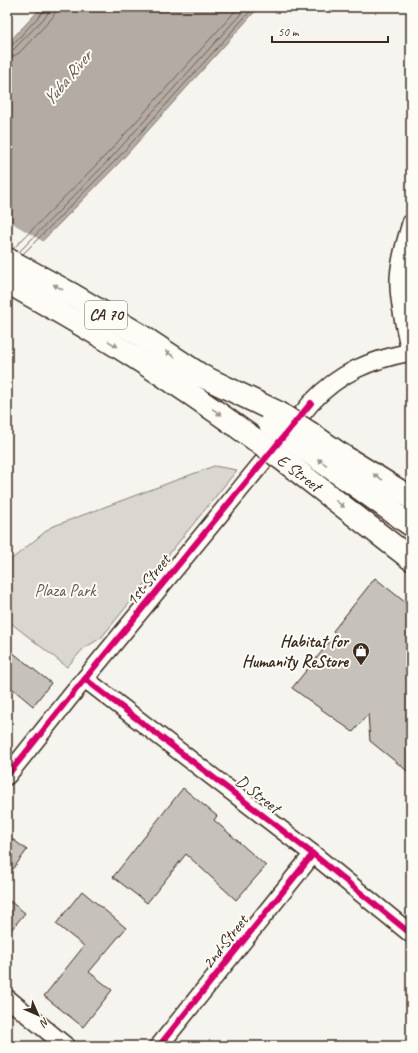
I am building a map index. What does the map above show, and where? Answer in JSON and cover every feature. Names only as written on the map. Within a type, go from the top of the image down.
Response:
[{"type":"highway","name":"E Street","points":[[7,259],[73,295],[137,333],[202,376],[275,418],[299,448],[411,559]]},
{"type":"highway","name":"E Street","points":[[7,282],[131,355],[185,390],[257,441],[299,448],[411,525]]},
{"type":"highway","points":[[299,448],[340,454],[411,498]]},
{"type":"street","points":[[410,352],[399,286],[401,263],[411,223]]},
{"type":"street","name":"1st Street","points":[[7,776],[321,392],[349,372],[369,363],[410,352]]},
{"type":"street","name":"D Street","points":[[85,679],[313,854],[411,934]]},
{"type":"street","name":"2nd Street","points":[[159,1046],[313,854]]},
{"type":"street","points":[[7,998],[66,1046]]},
{"type":"green space","name":"Plaza Park","points":[[214,466],[237,470],[101,638],[84,648],[67,667],[7,620],[7,563],[51,527]]},
{"type":"water","name":"Yuba River","points":[[42,7],[259,7],[118,164],[7,277],[7,44]]},
{"type":"pier","points":[[7,220],[44,242],[7,279]]},
{"type":"building","name":"Habitat for Humanity ReStore","points":[[375,578],[411,607],[411,774],[370,741],[368,714],[353,732],[292,688],[336,634],[333,631]]},
{"type":"building","points":[[7,648],[51,683],[33,706],[7,684]]},
{"type":"building","points":[[183,788],[217,816],[214,820],[266,866],[236,900],[186,854],[147,903],[113,877]]},
{"type":"building","points":[[7,835],[27,850],[7,877]]},
{"type":"building","points":[[82,891],[126,928],[89,972],[112,990],[83,1027],[44,996],[84,946],[56,924]]},
{"type":"building","points":[[7,899],[25,913],[7,935]]},
{"type":"cycle path","points":[[7,776],[311,403]]},
{"type":"cycle path","points":[[85,679],[313,854],[411,934]]},
{"type":"cycle path","points":[[159,1046],[313,854]]},
{"type":"place","name":"Habitat for Humanity ReStore","points":[[361,666]]}]
